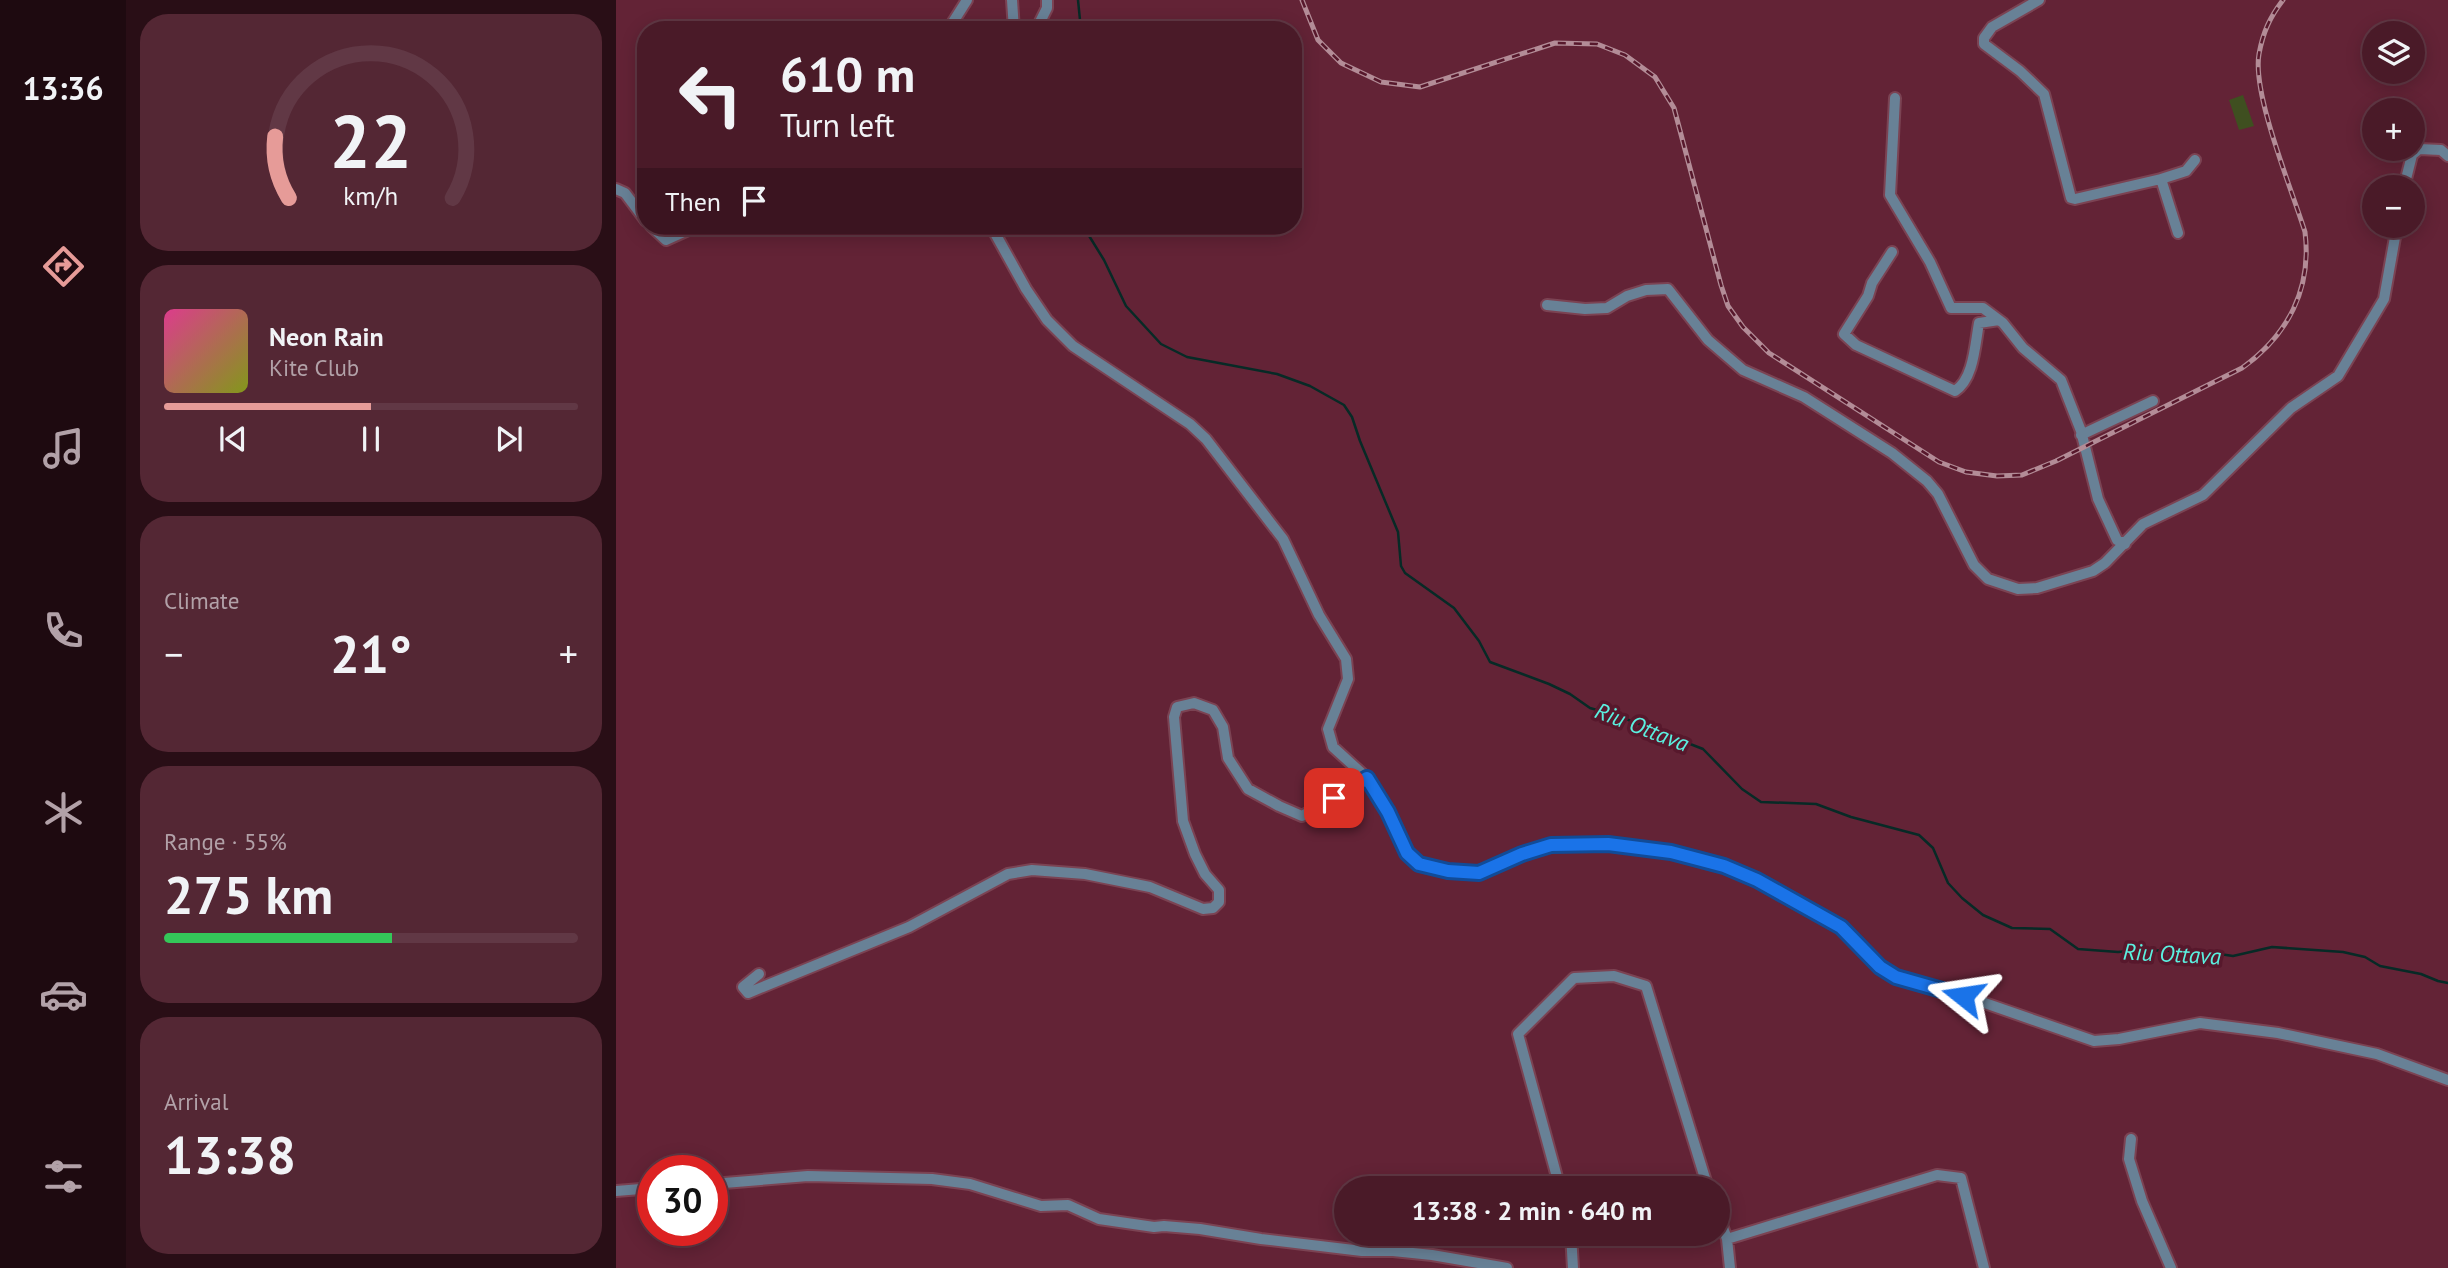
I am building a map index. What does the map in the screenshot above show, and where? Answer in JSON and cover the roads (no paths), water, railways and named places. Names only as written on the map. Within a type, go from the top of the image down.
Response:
[{"type":"street","points":[[954,21],[967,0]]},
{"type":"street","points":[[1012,0],[1013,21]]},
{"type":"street","points":[[1040,21],[1047,0]]},
{"type":"street","points":[[2039,0],[1992,27],[1984,38],[1984,44],[2020,71],[2044,94],[2071,198],[2075,200],[2161,179],[2186,171],[2195,160]]},
{"type":"street","points":[[1895,98],[1890,195],[1930,262],[1951,308],[1978,307],[1999,320],[2022,348],[2061,380],[2081,435],[2098,499],[2117,540],[2125,544]]},
{"type":"street","points":[[2407,175],[2412,155],[2419,149],[2441,150],[2448,156]]},
{"type":"street","points":[[2161,179],[2178,233]]},
{"type":"street","points":[[616,189],[625,193],[637,209]]},
{"type":"street","points":[[661,235],[666,240],[677,235]]},
{"type":"street","points":[[996,235],[1047,320],[1073,346],[1166,407],[1198,432],[1283,539],[1319,615],[1346,659],[1348,679],[1328,729],[1333,747],[1367,778],[1388,812],[1407,853],[1419,864],[1448,871],[1479,873],[1522,854],[1551,845],[1608,844],[1671,852],[1724,866],[1757,880],[1841,927],[1880,967],[1896,977],[1979,1000],[2094,1041],[2119,1039],[2200,1023],[2278,1033],[2377,1054],[2448,1080]]},
{"type":"street","points":[[1547,305],[1606,308],[1646,289],[1668,289],[1708,340],[1743,370],[1804,397],[1892,453],[1927,481],[1938,494],[1975,565],[1988,579],[2018,589],[2048,585],[2093,571],[2125,544],[2143,524],[2203,495],[2291,408],[2338,376],[2384,299],[2395,238]]},
{"type":"street","points":[[1892,252],[1872,283],[1868,296],[1845,330],[1844,334],[1856,345],[1955,391],[1963,386],[1971,366],[1979,323],[1999,320]]},
{"type":"street","points":[[2081,435],[2153,401]]},
{"type":"street","points":[[759,974],[743,987],[748,993],[909,928],[1008,874],[1032,870],[1085,874],[1150,887],[1203,909],[1213,908],[1219,902],[1219,890],[1205,874],[1183,821],[1174,717],[1178,706],[1194,703],[1213,710],[1223,727],[1228,758],[1248,789],[1302,816],[1367,778]]},
{"type":"street","points":[[1557,1176],[1518,1034],[1574,978],[1614,976],[1646,986],[1704,1176]]},
{"type":"street","points":[[2131,1139],[2129,1159],[2132,1170],[2142,1201],[2171,1268]]},
{"type":"street","points":[[1730,1239],[1937,1175],[1961,1178],[1984,1268]]},
{"type":"street","points":[[728,1183],[808,1176],[932,1179],[970,1184],[1041,1206],[1068,1205],[1099,1219],[1154,1227],[1200,1229],[1363,1251],[1432,1255],[1507,1268]]},
{"type":"street","points":[[616,1191],[637,1189]]},
{"type":"street","points":[[1572,1246],[1573,1268]]},
{"type":"street","points":[[1728,1246],[1730,1268]]},
{"type":"waterway","name":"Riu Ottava","points":[[1078,0],[1080,21]]},
{"type":"waterway","name":"Riu Ottava","points":[[1089,235],[1126,306],[1161,344],[1187,357],[1277,374],[1310,386],[1344,405],[1352,417],[1398,532],[1401,566],[1405,573],[1454,608],[1479,641],[1490,662],[1549,684],[1590,708],[1621,717],[1703,749],[1742,789],[1761,802],[1816,804],[1851,817],[1919,835],[1933,848],[1948,883],[1962,898],[1983,915],[2012,928],[2050,929],[2078,949],[2118,952],[2206,952],[2233,956],[2272,947],[2343,952],[2365,957],[2380,966],[2421,974],[2448,983]]},
{"type":"railway","points":[[1302,0],[1318,40],[1341,63],[1381,82],[1420,87],[1555,43],[1597,44],[1625,55],[1655,77],[1674,108],[1721,285],[1728,306],[1743,327],[1769,353],[1939,462],[1966,472],[1997,476],[2022,475],[2056,461],[2242,368],[2272,341],[2284,325],[2293,309],[2305,273],[2305,232],[2267,117],[2258,71],[2265,32],[2283,0]]}]
